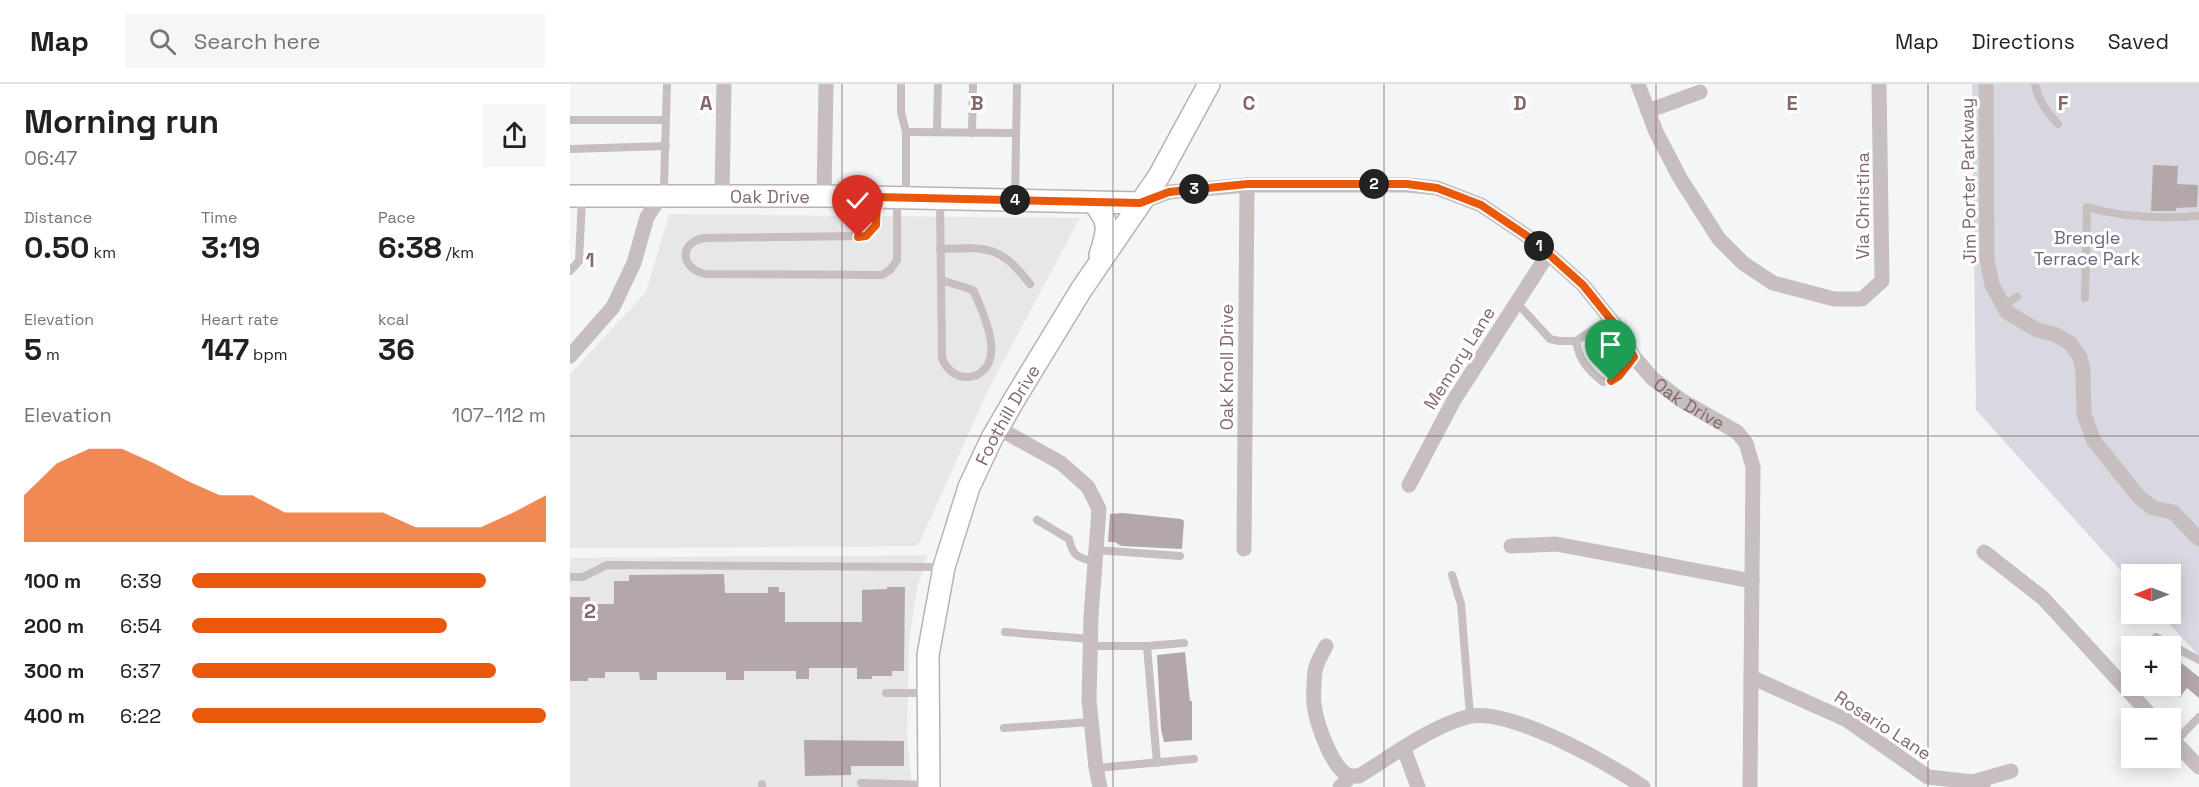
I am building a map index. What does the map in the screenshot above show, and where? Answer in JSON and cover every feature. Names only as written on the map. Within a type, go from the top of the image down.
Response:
[{"type":"street","points":[[722,196],[724,84]]},
{"type":"street","points":[[824,196],[826,84]]},
{"type":"street","name":"Foothill Drive","points":[[929,786],[928,656],[944,567],[969,487],[998,428],[1075,299],[1176,147],[1209,84]]},
{"type":"street","name":"Via Christina","points":[[1638,84],[1670,159],[1719,239],[1743,263],[1773,284],[1834,299],[1862,299],[1882,281],[1880,84]]},
{"type":"street","name":"Jim Porter Parkway","points":[[1986,84],[1987,259],[1992,285],[2007,312],[2037,330],[2054,334],[2070,343],[2080,357],[2083,370],[2084,414],[2094,441],[2139,497],[2153,508],[2173,512],[2199,539]]},
{"type":"street","points":[[1648,111],[1700,92]]},
{"type":"street","name":"Oak Drive","points":[[576,196],[824,196],[1140,203],[1169,192],[1247,184],[1407,184],[1437,188],[1481,205],[1533,240],[1583,285],[1610,318],[1634,357],[1652,378],[1681,400],[1737,432],[1746,443],[1753,466],[1750,787]]},
{"type":"street","name":"Oak Knoll Drive","points":[[1244,549],[1247,184]]},
{"type":"street","points":[[570,356],[613,307],[634,263],[647,218],[660,197]]},
{"type":"street","points":[[1093,202],[1103,214],[1107,232],[1095,270]]},
{"type":"street","name":"Memory Lane","points":[[1409,485],[1454,400],[1548,254]]},
{"type":"street","points":[[998,428],[1060,463],[1088,487],[1098,509],[1089,700],[1100,787]]},
{"type":"street","points":[[1511,546],[1556,544],[1752,581]]},
{"type":"street","points":[[1984,552],[2043,598],[2144,708]]},
{"type":"street","points":[[1326,646],[1315,669],[1314,705],[1321,732],[1337,767],[1347,776],[1359,776],[1444,725],[1470,716],[1497,717],[1552,737],[1620,771],[1643,787]]},
{"type":"street","name":"Rosario Lane","points":[[1751,676],[1847,720],[1928,777],[1978,784]]},
{"type":"street","points":[[2181,748],[2199,767]]},
{"type":"street","points":[[1404,749],[1418,787]]},
{"type":"street","points":[[1978,784],[2010,771]]},
{"type":"street","points":[[1340,787],[1351,776]]},
{"type":"lane","points":[[660,197],[664,187],[667,84]]},
{"type":"lane","points":[[893,197],[876,225],[866,236],[696,239],[685,253],[687,261],[697,272],[706,274],[882,275],[891,270],[897,260],[893,197],[906,132],[901,112],[901,84]]},
{"type":"lane","points":[[937,132],[938,84]]},
{"type":"lane","points":[[972,133],[973,84]]},
{"type":"lane","points":[[1015,200],[1017,84]]},
{"type":"lane","points":[[2035,84],[2037,94],[2048,115],[2058,124]]},
{"type":"lane","points":[[570,120],[666,120]]},
{"type":"lane","points":[[906,132],[1016,133]]},
{"type":"lane","points":[[570,149],[666,146]]},
{"type":"lane","points":[[570,271],[579,261],[576,196]]},
{"type":"lane","points":[[940,199],[940,249],[942,358],[945,368],[955,375],[975,376],[985,368],[991,354],[989,334],[980,304],[973,290],[941,280]]},
{"type":"lane","points":[[2085,298],[2087,207],[2103,212],[2160,219],[2199,216]]},
{"type":"lane","points":[[940,249],[986,249],[998,253],[1013,262],[1030,284]]},
{"type":"lane","points":[[2003,305],[2017,297]]},
{"type":"lane","points":[[1516,303],[1550,339],[1576,341],[1610,318]]},
{"type":"lane","points":[[1576,341],[1577,350],[1586,368],[1603,382],[1611,381],[1619,376],[1634,357]]},
{"type":"lane","points":[[1037,520],[1069,539],[1072,550],[1079,557],[1180,556]]},
{"type":"lane","points":[[570,577],[583,577],[607,565],[944,567]]},
{"type":"lane","points":[[1452,575],[1461,604],[1470,716]]},
{"type":"lane","points":[[1005,632],[1090,643],[1146,646],[1184,644]]},
{"type":"lane","points":[[1146,646],[1157,763]]},
{"type":"lane","points":[[2181,650],[2199,660]]},
{"type":"lane","points":[[886,693],[928,693]]},
{"type":"lane","points":[[2181,733],[2199,717]]},
{"type":"lane","points":[[1004,728],[1091,722]]},
{"type":"lane","points":[[1096,768],[1194,759]]},
{"type":"lane","points":[[861,783],[929,786]]},
{"type":"shaded area","points":[[669,214],[1080,218],[988,390],[918,546],[570,548],[570,374],[646,292]]},
{"type":"shaded area","points":[[927,555],[917,589],[909,641],[907,734],[912,787],[570,787],[570,558]]},
{"type":"green space","name":"Brengle Terrace Park","points":[[1972,84],[2199,84],[2199,656],[2169,624],[2181,624],[2181,564],[2121,564],[2121,571],[1976,410]]},
{"type":"building","points":[[2153,165],[2178,166],[2177,184],[2198,185],[2197,207],[2176,208],[2176,211],[2151,211]]},
{"type":"building","points":[[1123,513],[1181,519],[1184,521],[1182,549],[1121,546],[1115,542],[1108,542],[1110,514]]},
{"type":"building","points":[[724,574],[725,593],[768,593],[768,587],[779,587],[779,592],[785,592],[785,622],[862,622],[862,590],[905,587],[904,671],[892,671],[892,676],[857,679],[857,668],[809,668],[809,679],[796,679],[796,671],[744,671],[744,680],[726,680],[726,672],[657,672],[657,680],[640,680],[639,672],[605,672],[605,678],[570,681],[570,597],[590,597],[590,604],[614,604],[614,581],[629,581],[629,575]]},
{"type":"building","points":[[1185,652],[1190,701],[1192,701],[1192,740],[1164,742],[1161,729],[1157,655]]},
{"type":"building","points":[[2181,663],[2199,677],[2199,698],[2187,688],[2181,696]]},
{"type":"building","points":[[804,740],[904,741],[904,766],[851,766],[851,775],[805,776]]},
{"type":"route","points":[[858,237],[866,236],[876,225],[877,197],[1140,203],[1169,192],[1247,184],[1407,184],[1437,188],[1481,205],[1533,240],[1583,285],[1616,326],[1634,357],[1619,376],[1611,381]]}]
